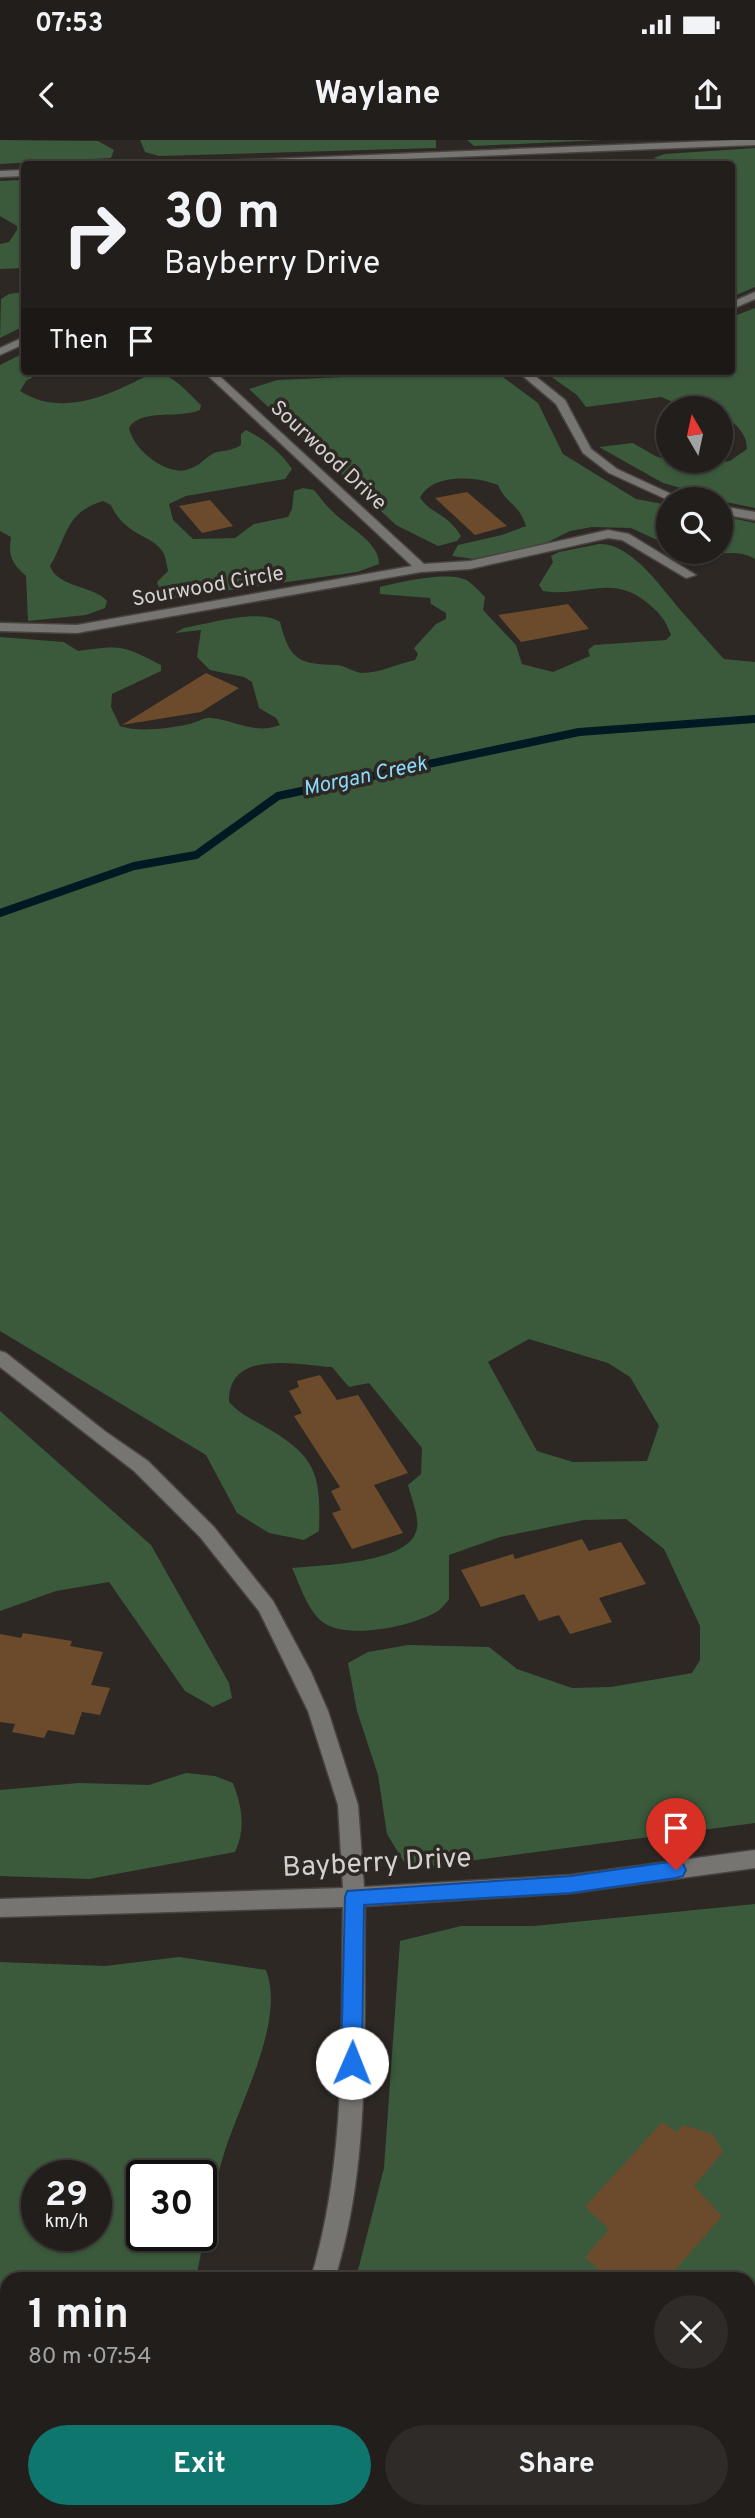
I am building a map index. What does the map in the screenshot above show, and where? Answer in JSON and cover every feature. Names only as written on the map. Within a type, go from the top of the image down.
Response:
[{"type":"street","points":[[295,161],[755,142]]},
{"type":"street","points":[[0,174],[21,173]]},
{"type":"street","points":[[735,305],[755,295]]},
{"type":"street","points":[[0,352],[21,342]]},
{"type":"street","name":"Sourwood Drive","points":[[212,375],[421,568]]},
{"type":"street","points":[[527,375],[561,402],[587,451],[612,471],[656,490]]},
{"type":"street","points":[[733,512],[755,516]]},
{"type":"street","name":"Sourwood Circle","points":[[0,627],[77,629],[421,568],[470,565],[608,534],[625,537],[690,575]]},
{"type":"street","points":[[0,1357],[100,1437],[141,1466],[207,1532],[266,1606],[308,1688],[348,1805],[354,1897],[351,2118],[337,2231],[325,2272]]},
{"type":"street","name":"Bayberry Drive","points":[[0,1908],[354,1897],[571,1884],[755,1859]]},
{"type":"green space","points":[[0,140],[98,141],[114,150],[111,158],[0,164]]},
{"type":"green space","points":[[140,140],[435,140],[436,148],[159,156],[145,152]]},
{"type":"green space","points":[[467,140],[601,140],[474,146]]},
{"type":"green space","points":[[755,148],[755,287],[735,296],[735,161],[668,161],[653,158],[665,154]]},
{"type":"green space","points":[[577,159],[579,161],[479,161]]},
{"type":"green space","points":[[21,180],[21,268],[0,269],[0,244],[9,242],[17,226],[0,216],[0,181]]},
{"type":"green space","points":[[21,292],[21,328],[0,338],[1,299],[9,294]]},
{"type":"green space","points":[[755,308],[755,508],[733,503],[733,487],[678,487],[663,483],[599,447],[633,443],[656,456],[656,473],[733,473],[733,459],[747,449],[745,438],[733,422],[733,396],[656,396],[586,407],[577,395],[549,375],[735,375],[735,316]]},
{"type":"green space","points":[[21,354],[21,375],[37,375],[26,381],[20,391],[52,403],[69,403],[102,396],[148,375],[164,375],[178,383],[201,405],[200,410],[192,413],[151,416],[134,422],[129,428],[132,436],[151,459],[169,468],[186,470],[214,453],[241,445],[241,434],[246,430],[266,442],[292,469],[285,479],[186,496],[169,504],[173,520],[193,539],[235,538],[254,524],[288,517],[294,491],[303,488],[314,490],[329,509],[368,542],[378,556],[379,564],[357,572],[169,599],[161,593],[157,582],[168,571],[160,548],[132,530],[117,516],[111,505],[103,501],[81,512],[74,519],[50,566],[54,573],[68,583],[101,596],[107,601],[105,608],[86,615],[28,621],[26,576],[12,559],[11,537],[0,531],[0,365]]},
{"type":"green space","points":[[356,375],[500,375],[538,403],[563,454],[636,499],[656,503],[656,539],[631,528],[592,527],[570,531],[540,546],[474,559],[452,556],[458,545],[502,535],[526,526],[519,512],[498,485],[478,480],[455,479],[434,484],[426,490],[420,498],[451,523],[461,536],[457,541],[438,546],[396,525],[249,389],[277,380]]},
{"type":"green space","points":[[733,518],[755,523],[755,559],[733,553]]},
{"type":"green space","points":[[599,544],[624,551],[646,570],[724,659],[755,662],[755,1823],[423,1867],[404,1862],[387,1834],[378,1775],[357,1711],[348,1663],[368,1652],[408,1645],[489,1647],[517,1669],[572,1688],[611,1687],[692,1673],[700,1660],[700,1626],[664,1549],[626,1519],[584,1520],[500,1537],[449,1555],[449,1599],[438,1611],[414,1622],[381,1629],[365,1631],[335,1628],[324,1623],[313,1612],[292,1568],[343,1564],[383,1556],[411,1540],[417,1528],[416,1512],[408,1485],[421,1474],[422,1448],[369,1383],[349,1387],[332,1367],[284,1363],[252,1367],[240,1373],[232,1385],[229,1402],[241,1413],[295,1447],[312,1468],[319,1494],[319,1531],[304,1540],[269,1533],[237,1513],[206,1455],[0,1331],[0,637],[64,642],[78,651],[121,648],[161,665],[161,671],[112,694],[111,707],[120,726],[145,729],[182,726],[209,718],[254,728],[280,725],[276,718],[259,708],[252,682],[244,677],[210,670],[197,657],[201,630],[175,633],[184,628],[233,618],[259,616],[280,622],[292,652],[305,661],[369,673],[415,660],[418,654],[414,648],[436,624],[446,619],[446,613],[431,604],[430,598],[380,594],[380,587],[412,580],[450,577],[468,581],[485,597],[483,610],[516,645],[522,664],[553,672],[590,656],[588,650],[594,645],[666,640],[671,635],[658,612],[632,593],[607,588],[570,592],[543,591],[539,585],[553,562],[551,556]],"holes":[[[529,1339],[608,1363],[630,1377],[659,1426],[647,1461],[573,1462],[537,1451],[488,1362]]]},
{"type":"green space","points":[[0,1411],[151,1545],[229,1683],[232,1698],[213,1707],[185,1691],[109,1582],[56,1591],[0,1611]]},
{"type":"green space","points":[[186,1773],[215,1776],[233,1783],[242,1818],[241,1835],[235,1852],[89,1879],[0,1876],[0,1790],[79,1783],[149,1785]]},
{"type":"green space","points":[[755,1904],[755,2272],[358,2272],[384,2168],[400,1941],[461,1926],[534,1926]]},
{"type":"green space","points":[[179,1957],[266,1970],[271,1992],[265,2041],[228,2142],[217,2181],[217,2160],[126,2160],[126,2251],[202,2251],[197,2272],[0,2272],[0,1962],[105,1966]]},
{"type":"building","points":[[467,492],[507,526],[475,535],[435,498]]},
{"type":"building","points":[[210,500],[233,526],[202,533],[179,506]]},
{"type":"building","points":[[568,604],[589,629],[521,642],[498,615]]},
{"type":"building","points":[[206,673],[239,688],[201,712],[122,725]]},
{"type":"building","points":[[320,1375],[337,1400],[358,1395],[408,1473],[374,1485],[403,1533],[352,1549],[332,1513],[341,1510],[331,1491],[340,1487],[294,1416],[302,1413],[289,1391],[299,1387],[297,1381]]},
{"type":"building","points":[[582,1539],[589,1551],[621,1542],[646,1584],[599,1598],[612,1622],[570,1634],[559,1615],[539,1621],[524,1594],[481,1607],[461,1570],[513,1554],[515,1559]]},
{"type":"building","points":[[23,1633],[72,1641],[70,1646],[103,1652],[91,1685],[110,1688],[100,1715],[82,1712],[74,1735],[48,1730],[44,1738],[12,1732],[15,1724],[0,1722],[0,1634],[21,1638]]},
{"type":"building","points":[[662,2122],[677,2132],[683,2125],[713,2134],[723,2152],[694,2186],[722,2216],[673,2272],[601,2272],[585,2257],[609,2229],[585,2207]]},
{"type":"waterway","name":"Morgan Creek","points":[[0,913],[134,866],[196,855],[278,796],[579,732],[755,719]]},
{"type":"route","points":[[352,2063],[354,1897],[571,1884],[676,1870]]}]
